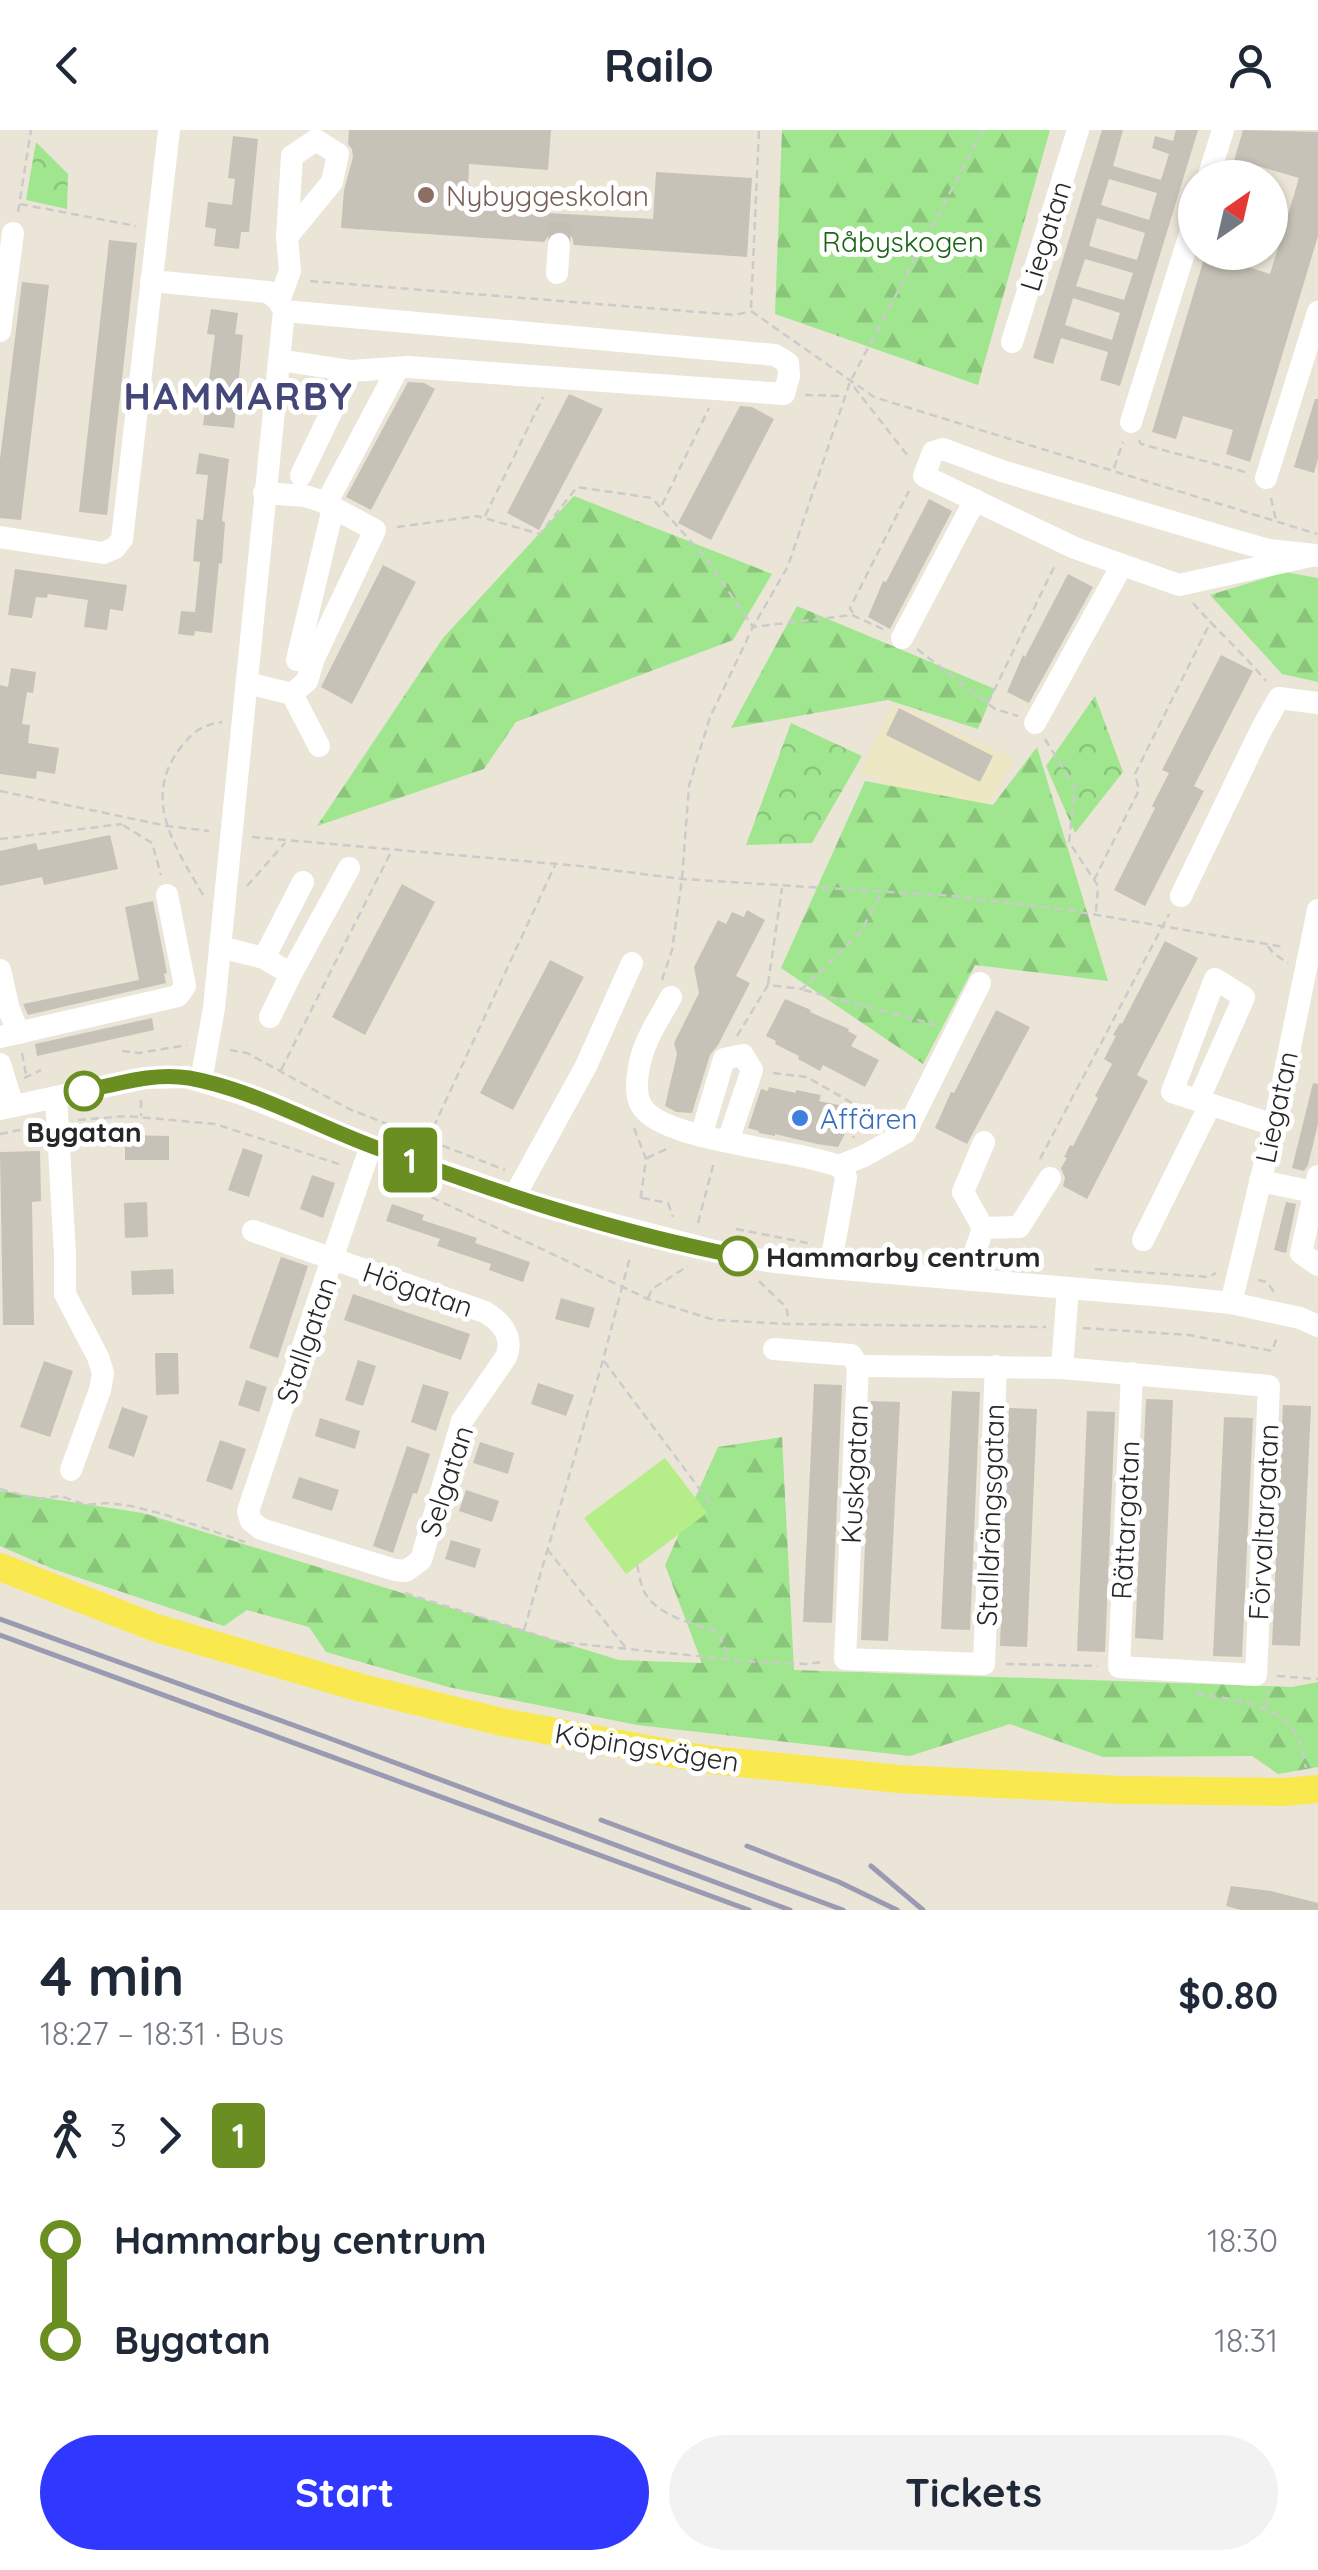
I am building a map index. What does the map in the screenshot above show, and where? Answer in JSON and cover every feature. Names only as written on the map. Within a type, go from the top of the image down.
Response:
[{"type":"main road","name":"Köpingsvägen","points":[[0,1567],[156,1628],[358,1686],[502,1722],[663,1752],[899,1779],[1122,1790],[1283,1792],[1312,1779]]},
{"type":"street","points":[[0,537],[103,553],[122,540],[169,130]]},
{"type":"street","name":"Liegatan","points":[[1012,342],[1078,130]]},
{"type":"street","points":[[1213,160],[1222,130]]},
{"type":"street","points":[[0,331],[12,233]]},
{"type":"street","points":[[201,1081],[232,839],[281,306],[290,271],[287,237]]},
{"type":"street","points":[[557,273],[559,244]]},
{"type":"street","points":[[1131,422],[1179,270]]},
{"type":"street","points":[[152,281],[268,292],[281,306],[775,355],[788,363],[789,376],[784,394],[398,368],[351,372],[279,360]]},
{"type":"street","points":[[1266,478],[1318,312]]},
{"type":"street","points":[[297,660],[328,500],[398,368]]},
{"type":"street","points":[[300,475],[351,372]]},
{"type":"street","points":[[943,450],[1269,550],[1317,548],[1179,585],[1065,544],[924,476],[933,452],[943,450]]},
{"type":"street","points":[[264,493],[305,496],[375,530],[314,658],[307,681],[292,694]]},
{"type":"street","points":[[902,638],[974,500]]},
{"type":"street","points":[[1035,723],[1122,565]]},
{"type":"street","points":[[246,683],[292,694],[319,746]]},
{"type":"street","points":[[1181,896],[1279,698],[1318,703]]},
{"type":"street","points":[[270,1017],[349,868]]},
{"type":"street","points":[[264,958],[303,882]]},
{"type":"street","points":[[0,970],[9,1010],[9,1035],[178,996],[186,986],[168,895]]},
{"type":"street","name":"Liegatan","points":[[1232,1303],[1318,910]]},
{"type":"street","points":[[220,947],[264,958],[292,974]]},
{"type":"street","points":[[520,1187],[586,1066],[632,963]]},
{"type":"street","points":[[1143,1240],[1204,1103],[1244,997],[1215,979],[1172,1092],[1204,1103],[1274,1125]]},
{"type":"street","points":[[839,1166],[905,1133],[980,983]]},
{"type":"street","points":[[671,997],[639,1063],[641,1106],[662,1122],[717,1139],[839,1166],[846,1172],[830,1268]]},
{"type":"street","points":[[743,1055],[752,1070],[717,1139],[724,1059],[743,1055]]},
{"type":"street","points":[[0,1064],[6,1107],[145,1078],[173,1076],[201,1081],[371,1146],[520,1187],[588,1220],[710,1250],[830,1268],[1232,1303],[1300,1318],[1318,1326]]},
{"type":"street","points":[[56,1098],[65,1294],[103,1373],[70,1470]]},
{"type":"street","points":[[966,1280],[983,1228],[964,1192],[984,1142]]},
{"type":"street","name":"Stallgatan","points":[[371,1146],[248,1511],[251,1522],[260,1529],[391,1569]]},
{"type":"street","points":[[1260,1181],[1317,1187],[1301,1253],[1318,1265]]},
{"type":"street","points":[[983,1228],[1019,1227],[1045,1186]]},
{"type":"street","name":"Högatan","points":[[253,1231],[485,1312],[500,1324]]},
{"type":"street","points":[[1062,1368],[1068,1288]]},
{"type":"street","name":"Selgatan","points":[[391,1569],[406,1571],[421,1560],[462,1421],[510,1348],[508,1334],[500,1324]]},
{"type":"street","points":[[774,1350],[850,1355],[858,1366]]},
{"type":"street","name":"Kuskgatan","points":[[846,1659],[858,1366],[996,1366],[1132,1373]]},
{"type":"street","name":"Stalldrängsgatan","points":[[984,1664],[996,1366]]},
{"type":"street","name":"Rättargatan","points":[[1119,1666],[1132,1373]]},
{"type":"street","name":"Förvaltargatan","points":[[1132,1373],[1269,1386],[1262,1675]]},
{"type":"street","points":[[846,1659],[984,1664]]},
{"type":"street","points":[[1119,1666],[1262,1675]]},
{"type":"path","points":[[12,233],[31,130]]},
{"type":"path","points":[[307,280],[736,315],[751,310],[759,130]]},
{"type":"path","points":[[682,879],[689,786],[710,718],[753,627],[788,566],[850,382],[984,130]]},
{"type":"path","points":[[20,204],[157,230]]},
{"type":"path","points":[[484,518],[552,378]]},
{"type":"path","points":[[850,382],[874,398],[1276,521],[1317,548]]},
{"type":"path","points":[[850,382],[924,476],[911,486],[850,608],[855,617]]},
{"type":"path","points":[[660,507],[718,389]]},
{"type":"path","points":[[784,394],[846,396]]},
{"type":"path","points":[[1113,471],[1131,422]]},
{"type":"path","points":[[1131,422],[1141,444],[1266,478],[1276,521]]},
{"type":"path","points":[[375,530],[478,516],[540,534],[577,487],[652,498],[705,556],[753,627]]},
{"type":"path","points":[[988,703],[1065,544]]},
{"type":"path","points":[[1179,585],[1279,698]]},
{"type":"path","points":[[753,627],[852,615],[902,638],[996,708],[1035,723],[1075,788],[1069,842],[1098,886],[1096,915]]},
{"type":"path","points":[[1094,880],[1139,790],[1135,774],[1211,622]]},
{"type":"path","points":[[243,723],[218,722],[193,731],[169,764],[162,803],[172,841],[210,907],[246,888],[286,841],[393,848],[682,879],[953,896],[1284,947]]},
{"type":"path","points":[[0,791],[167,826]]},
{"type":"path","points":[[122,824],[124,817]]},
{"type":"path","points":[[0,839],[122,824],[152,844],[168,895]]},
{"type":"path","points":[[280,1072],[393,848]]},
{"type":"path","points":[[428,1140],[556,864]]},
{"type":"path","points":[[724,1059],[768,985],[782,886]]},
{"type":"path","points":[[802,989],[860,933],[882,892]]},
{"type":"path","points":[[1045,1186],[1045,1167],[1040,1159],[1161,928]]},
{"type":"path","points":[[1268,944],[1273,953],[1293,966]]},
{"type":"path","points":[[768,985],[802,989],[956,1030]]},
{"type":"path","points":[[9,1035],[26,1076]]},
{"type":"path","points":[[122,1051],[138,1054],[181,1044],[247,1053],[349,1109],[428,1140],[520,1187]]},
{"type":"path","points":[[752,1070],[807,1078],[866,1111],[839,1166]]},
{"type":"path","points":[[0,1134],[58,1122]]},
{"type":"path","points":[[698,1223],[717,1139]]},
{"type":"path","points":[[641,1197],[668,1202],[674,1220],[662,1220]]},
{"type":"path","points":[[630,1257],[604,1360],[523,1631],[559,1642],[730,1659],[806,1664],[846,1659]]},
{"type":"path","points":[[648,1299],[652,1289],[696,1261]]},
{"type":"path","points":[[751,1273],[786,1307],[789,1324]]},
{"type":"path","points":[[624,1288],[714,1320],[1132,1330],[1189,1335],[1272,1350]]},
{"type":"path","points":[[604,1360],[713,1507]]},
{"type":"path","points":[[548,1548],[626,1649]]},
{"type":"path","points":[[638,1565],[644,1592],[660,1608],[682,1620],[718,1632],[730,1659]]},
{"type":"path","points":[[984,1664],[1119,1666]]},
{"type":"path","points":[[1262,1675],[1318,1679]]},
{"type":"path","points":[[1198,1693],[1266,1709],[1280,1717],[1296,1734],[1312,1779]]},
{"type":"shaded area","points":[[893,703],[1015,759],[978,822],[860,773]]},
{"type":"green space","name":"Råbyskogen","points":[[782,130],[1050,130],[978,385],[775,314]]},
{"type":"green space","points":[[36,142],[68,174],[67,209],[26,200]]},
{"type":"green space","points":[[574,496],[772,574],[733,640],[516,722],[484,769],[317,826],[443,638]]},
{"type":"green space","points":[[1285,572],[1318,578],[1318,682],[1282,674],[1210,595]]},
{"type":"green space","points":[[797,606],[995,689],[978,729],[888,700],[731,728]]},
{"type":"green space","points":[[1095,696],[1123,772],[1075,833],[1046,766]]},
{"type":"green space","points":[[791,723],[862,756],[812,843],[746,845]]},
{"type":"green space","points":[[1037,747],[1108,981],[975,965],[923,1064],[781,968],[865,781],[993,805]]},
{"type":"green space","points":[[782,1437],[794,1670],[1292,1687],[1318,1682],[1318,1767],[1278,1774],[1252,1756],[1103,1757],[1010,1724],[910,1756],[637,1725],[448,1687],[326,1652],[309,1627],[247,1610],[224,1626],[53,1569],[0,1546],[0,1491],[143,1513],[619,1660],[702,1663],[665,1565],[718,1447]]},
{"type":"green space","points":[[665,1458],[707,1513],[626,1574],[584,1518]]},
{"type":"building","name":"Nybyggeskolan","points":[[349,130],[551,130],[548,170],[469,164],[468,192],[549,197],[548,213],[653,219],[656,172],[752,178],[747,257],[574,245],[572,237],[561,229],[552,231],[544,242],[341,228],[344,190],[353,157],[348,144]]},
{"type":"building","points":[[1102,130],[1123,130],[1113,166],[1161,180],[1169,154],[1152,148],[1155,136],[1173,141],[1176,130],[1198,130],[1189,160],[1178,160],[1178,196],[1120,386],[1100,380],[1108,352],[1061,338],[1053,364],[1033,358]],"holes":[[[1109,179],[1157,193],[1149,220],[1101,205]],[[1097,218],[1145,233],[1137,260],[1089,246]],[[1085,259],[1133,273],[1124,300],[1076,286]],[[1073,298],[1120,313],[1112,340],[1065,325]]]},
{"type":"building","points":[[1243,130],[1318,132],[1318,236],[1250,462],[1226,454],[1233,430],[1183,416],[1176,439],[1152,432],[1201,270],[1257,270],[1270,274],[1271,270],[1288,270],[1288,215],[1299,178],[1288,175],[1288,160],[1234,160]]},
{"type":"building","points":[[233,136],[258,139],[249,232],[241,232],[239,249],[214,246],[216,229],[205,227],[208,202],[232,205],[235,179],[228,178]]},
{"type":"building","points":[[109,240],[137,243],[107,515],[79,512]]},
{"type":"building","points":[[22,282],[49,285],[21,520],[0,518],[0,459]]},
{"type":"building","points":[[211,309],[238,313],[235,334],[243,335],[234,428],[203,425],[215,335],[207,334]]},
{"type":"building","points":[[408,382],[424,383],[435,389],[371,510],[346,497]]},
{"type":"building","points":[[569,394],[603,409],[539,530],[507,513]]},
{"type":"building","points":[[1315,399],[1318,459],[1314,473],[1294,467]]},
{"type":"building","points":[[740,406],[752,407],[774,419],[711,540],[678,523]]},
{"type":"building","points":[[199,453],[229,459],[222,564],[219,563],[212,633],[195,631],[194,636],[178,634],[181,611],[195,612],[200,562],[193,561],[197,519],[203,520],[208,475],[196,474]]},
{"type":"building","points":[[929,499],[952,511],[890,629],[868,617],[883,581],[886,582]]},
{"type":"building","points":[[383,565],[416,582],[352,704],[321,687]]},
{"type":"building","points":[[15,569],[127,585],[123,611],[110,609],[107,630],[84,627],[88,600],[48,594],[47,598],[36,597],[32,618],[8,615]]},
{"type":"building","points":[[1068,574],[1093,587],[1029,703],[1007,692]]},
{"type":"building","points":[[1221,655],[1253,671],[1194,786],[1204,791],[1145,906],[1114,890],[1169,773],[1162,770]]},
{"type":"building","points":[[11,668],[36,672],[33,693],[27,692],[22,724],[30,725],[28,743],[59,748],[55,774],[37,771],[36,779],[0,774],[0,685],[8,687]]},
{"type":"building","points":[[899,708],[993,756],[980,782],[886,735]]},
{"type":"building","points":[[110,835],[118,869],[44,885],[42,877],[0,886],[0,851],[36,843],[38,850]]},
{"type":"building","points":[[402,884],[435,902],[365,1035],[332,1017]]},
{"type":"building","points":[[153,901],[166,983],[28,1015],[23,1004],[139,980],[125,907]]},
{"type":"building","points":[[747,910],[765,920],[736,976],[750,983],[710,1055],[692,1113],[676,1112],[665,1106],[677,1054],[674,1043],[699,993],[694,967],[718,920],[726,924],[732,912],[744,917]]},
{"type":"building","points":[[1165,941],[1198,958],[1137,1075],[1148,1081],[1087,1199],[1063,1186],[1061,1168],[1067,1158],[1064,1157],[1098,1098],[1095,1096],[1112,1064],[1104,1059],[1116,1036],[1113,1035]]},
{"type":"building","points":[[550,960],[584,977],[513,1110],[480,1093]]},
{"type":"building","points":[[785,999],[849,1029],[857,1036],[851,1046],[879,1060],[865,1087],[823,1065],[820,1071],[766,1036]]},
{"type":"building","points":[[996,1010],[1030,1027],[967,1144],[935,1128]]},
{"type":"building","points":[[152,1018],[154,1030],[37,1056],[35,1044]]},
{"type":"building","points":[[1313,1083],[1318,1084],[1318,1124],[1304,1171],[1292,1168]]},
{"type":"building","name":"Affären","points":[[769,1087],[821,1095],[819,1101],[858,1109],[838,1147],[759,1133],[748,1128],[761,1089],[768,1091]]},
{"type":"building","points":[[125,1135],[169,1136],[169,1160],[125,1160]]},
{"type":"building","points":[[243,1148],[263,1155],[249,1197],[228,1190]]},
{"type":"building","points":[[40,1151],[41,1201],[32,1202],[34,1325],[3,1325],[0,1152]]},
{"type":"building","points":[[312,1175],[335,1183],[323,1218],[300,1209]]},
{"type":"building","points":[[147,1202],[148,1237],[125,1238],[124,1203]]},
{"type":"building","points":[[1286,1202],[1296,1204],[1286,1253],[1274,1250]]},
{"type":"building","points":[[392,1204],[424,1215],[422,1220],[477,1238],[475,1243],[530,1262],[523,1282],[489,1270],[491,1264],[437,1246],[440,1239],[386,1221]]},
{"type":"building","points":[[281,1257],[308,1266],[278,1358],[249,1348]]},
{"type":"building","points":[[173,1269],[174,1294],[132,1295],[131,1271]]},
{"type":"building","points":[[353,1294],[470,1334],[461,1360],[344,1320]]},
{"type":"building","points":[[561,1298],[595,1308],[589,1328],[555,1319]]},
{"type":"building","points":[[155,1353],[178,1353],[179,1394],[156,1395]]},
{"type":"building","points":[[358,1360],[376,1366],[363,1406],[345,1400]]},
{"type":"building","points":[[44,1361],[73,1371],[50,1437],[20,1427]]},
{"type":"building","points":[[246,1380],[267,1387],[259,1412],[238,1405]]},
{"type":"building","points":[[538,1383],[574,1395],[566,1416],[531,1404]]},
{"type":"building","points":[[423,1384],[449,1392],[436,1431],[411,1422]]},
{"type":"building","points":[[814,1384],[842,1385],[832,1623],[803,1622]]},
{"type":"building","points":[[952,1391],[980,1392],[970,1630],[941,1629]]},
{"type":"building","points":[[1146,1399],[1173,1400],[1163,1640],[1135,1638]]},
{"type":"building","points":[[871,1401],[900,1402],[888,1641],[861,1640]]},
{"type":"building","points":[[1283,1405],[1311,1406],[1300,1646],[1272,1645]]},
{"type":"building","points":[[122,1407],[148,1416],[134,1457],[108,1448]]},
{"type":"building","points":[[1009,1408],[1037,1409],[1027,1647],[1000,1646]]},
{"type":"building","points":[[1087,1411],[1115,1412],[1105,1652],[1077,1651]]},
{"type":"building","points":[[1224,1417],[1253,1418],[1242,1657],[1213,1656]]},
{"type":"building","points":[[320,1418],[360,1431],[355,1449],[315,1436]]},
{"type":"building","points":[[220,1440],[246,1449],[232,1490],[206,1481]]},
{"type":"building","points":[[480,1442],[514,1453],[508,1474],[473,1463]]},
{"type":"building","points":[[407,1446],[430,1454],[393,1553],[373,1546]]},
{"type":"building","points":[[299,1477],[339,1490],[332,1511],[292,1498]]},
{"type":"building","points":[[466,1490],[499,1501],[492,1522],[459,1511]]},
{"type":"building","points":[[451,1540],[481,1549],[475,1568],[445,1559]]},
{"type":"building","points":[[1231,1886],[1318,1903],[1318,1910],[1241,1910],[1226,1906]]},
{"type":"tunnel","points":[[559,244],[561,214]]},
{"type":"railway","points":[[0,1619],[790,1910]]},
{"type":"railway","points":[[0,1635],[749,1910]]},
{"type":"railway","points":[[601,1820],[843,1910]]},
{"type":"railway","points":[[747,1846],[897,1910]]},
{"type":"railway","points":[[871,1866],[923,1910]]},
{"type":"bus line","name":"1","points":[[84,1091],[145,1078],[173,1076],[201,1081],[542,1206],[738,1256]]},
{"type":"place","name":"Nybyggeskolan","points":[[426,195]]},
{"type":"place","name":"Bygatan","points":[[84,1091]]},
{"type":"place","name":"Affären","points":[[800,1118]]},
{"type":"place","name":"Hammarby centrum","points":[[738,1256]]},
{"type":"district","name":"HAMMARBY","points":[[239,396]]}]
